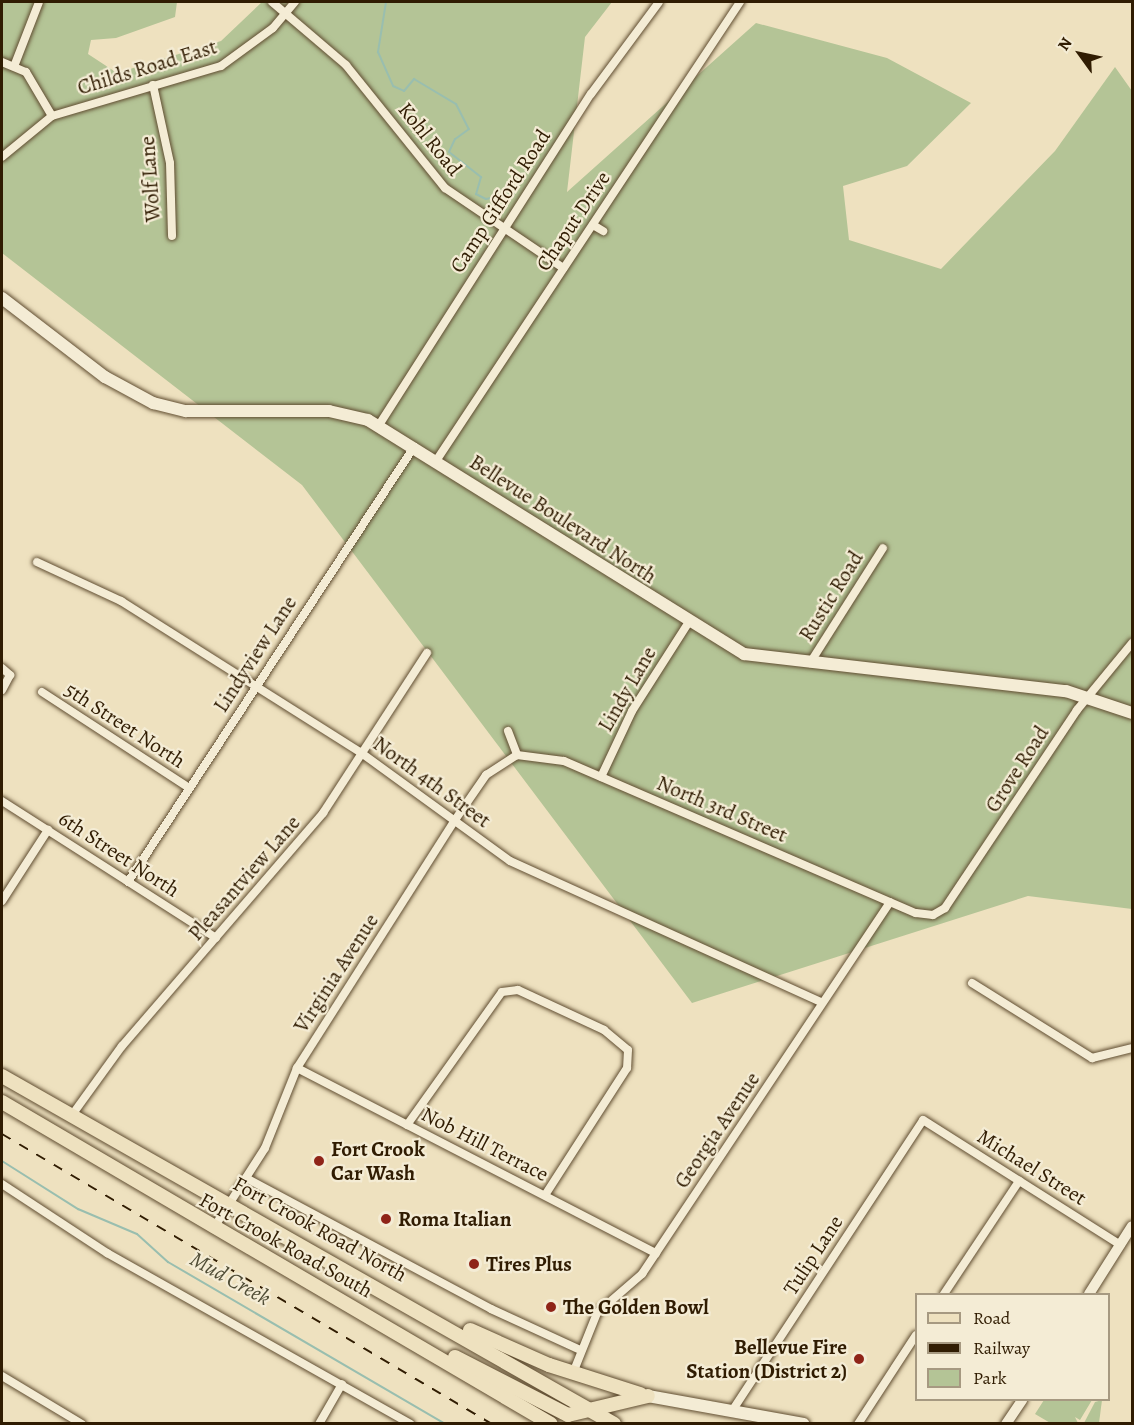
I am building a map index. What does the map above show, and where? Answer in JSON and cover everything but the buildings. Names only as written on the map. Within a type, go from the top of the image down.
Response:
[{"type":"main road","name":"Bellevue Boulevard North","points":[[2,298],[105,377],[153,403],[186,411],[329,411],[379,425],[689,622],[744,654],[1090,696],[1132,713]]},
{"type":"main road","name":"Fort Crook Road North","points":[[2,1076],[412,1305],[614,1424]]},
{"type":"main road","name":"Fort Crook Road South","points":[[2,1102],[213,1229],[409,1338],[551,1424]]},
{"type":"main road","points":[[412,1305],[573,1373],[648,1396],[804,1424]]},
{"type":"main road","points":[[409,1338],[560,1412],[592,1411],[616,1400],[648,1396]]},
{"type":"street","points":[[15,64],[39,2]]},
{"type":"street","name":"Kohl Road","points":[[272,2],[359,80],[433,176],[504,229],[563,268]]},
{"type":"street","name":"Childs Road East","points":[[2,157],[52,116],[221,66],[287,14],[295,2]]},
{"type":"street","name":"Camp Gifford Road","points":[[379,425],[504,229],[659,2]]},
{"type":"street","name":"Chaput Drive","points":[[436,461],[740,2]]},
{"type":"street","points":[[2,62],[15,64],[34,81],[52,116]]},
{"type":"street","name":"Wolf Lane","points":[[153,85],[170,163],[171,236]]},
{"type":"street","points":[[594,225],[603,231]]},
{"type":"street","name":"Lindyview Lane","points":[[128,882],[414,447]]},
{"type":"street","name":"Rustic Road","points":[[810,663],[883,548]]},
{"type":"street","name":"North 4th Street","points":[[37,562],[122,602],[360,752],[510,861],[821,1002]]},
{"type":"street","name":"Lindy Lane","points":[[601,777],[632,711],[689,622]]},
{"type":"street","name":"Grove Road","points":[[933,915],[945,908],[1090,696],[1132,643]]},
{"type":"street","name":"Pleasantview Lane","points":[[72,1115],[122,1046],[322,813],[427,653]]},
{"type":"street","points":[[2,668],[10,675],[2,690]]},
{"type":"street","name":"5th Street North","points":[[42,692],[189,788]]},
{"type":"street","points":[[508,731],[517,755]]},
{"type":"street","name":"North 3rd Street","points":[[517,755],[548,756],[890,902],[933,915]]},
{"type":"street","name":"Virginia Avenue","points":[[213,1229],[270,1139],[297,1068],[455,820],[486,775],[517,755]]},
{"type":"street","name":"6th Street North","points":[[2,801],[216,938]]},
{"type":"street","points":[[2,901],[48,830]]},
{"type":"street","name":"Georgia Avenue","points":[[573,1373],[580,1350],[599,1311],[639,1276],[656,1253],[821,1002],[890,902]]},
{"type":"street","points":[[972,983],[1092,1058],[1132,1048]]},
{"type":"street","points":[[407,1125],[494,998],[510,990],[615,1036],[630,1057],[619,1082],[545,1195]]},
{"type":"street","name":"Nob Hill Terrace","points":[[297,1068],[656,1253]]},
{"type":"street","name":"Michael Street","points":[[923,1120],[1121,1245]]},
{"type":"street","name":"Tulip Lane","points":[[732,1411],[923,1120]]},
{"type":"street","points":[[246,1178],[489,1308],[580,1350]]},
{"type":"street","points":[[945,1293],[1019,1181]]},
{"type":"street","points":[[2,1184],[107,1253],[410,1424]]},
{"type":"street","points":[[1090,1293],[1132,1226]]},
{"type":"street","points":[[858,1424],[915,1337]]},
{"type":"street","points":[[2,1376],[82,1424]]},
{"type":"street","points":[[319,1424],[342,1384]]},
{"type":"street","points":[[1006,1424],[1021,1401]]},
{"type":"green space","points":[[2,2],[177,2],[175,17],[116,38],[91,40],[88,54],[117,73],[221,41],[262,2],[612,2],[585,37],[567,192],[756,23],[887,58],[971,103],[907,166],[843,186],[849,240],[941,269],[1055,151],[1115,67],[1132,91],[1132,909],[1028,896],[692,1003],[302,485],[2,253]]},
{"type":"green space","points":[[1043,1401],[1091,1401],[1080,1420],[1075,1417],[1078,1423],[1052,1424],[1035,1414]]},
{"type":"green space","points":[[1102,1401],[1099,1423],[1084,1423],[1095,1402]]},
{"type":"waterway","points":[[386,2],[378,52],[393,86],[404,91],[414,79],[456,104],[469,129],[455,139],[449,152],[481,177],[476,194],[486,199],[514,193]]},
{"type":"waterway","name":"Mud Creek","points":[[2,1161],[78,1209],[137,1234],[168,1262],[445,1424]]},
{"type":"railway","points":[[2,1134],[492,1424]]},
{"type":"place","name":"Fort Crook Car Wash","points":[[319,1161]]},
{"type":"place","name":"Roma Italian","points":[[386,1219]]},
{"type":"place","name":"Tires Plus","points":[[474,1264]]},
{"type":"place","name":"The Golden Bowl","points":[[551,1307]]},
{"type":"place","name":"Bellevue Fire Station (District 2)","points":[[859,1359]]}]
